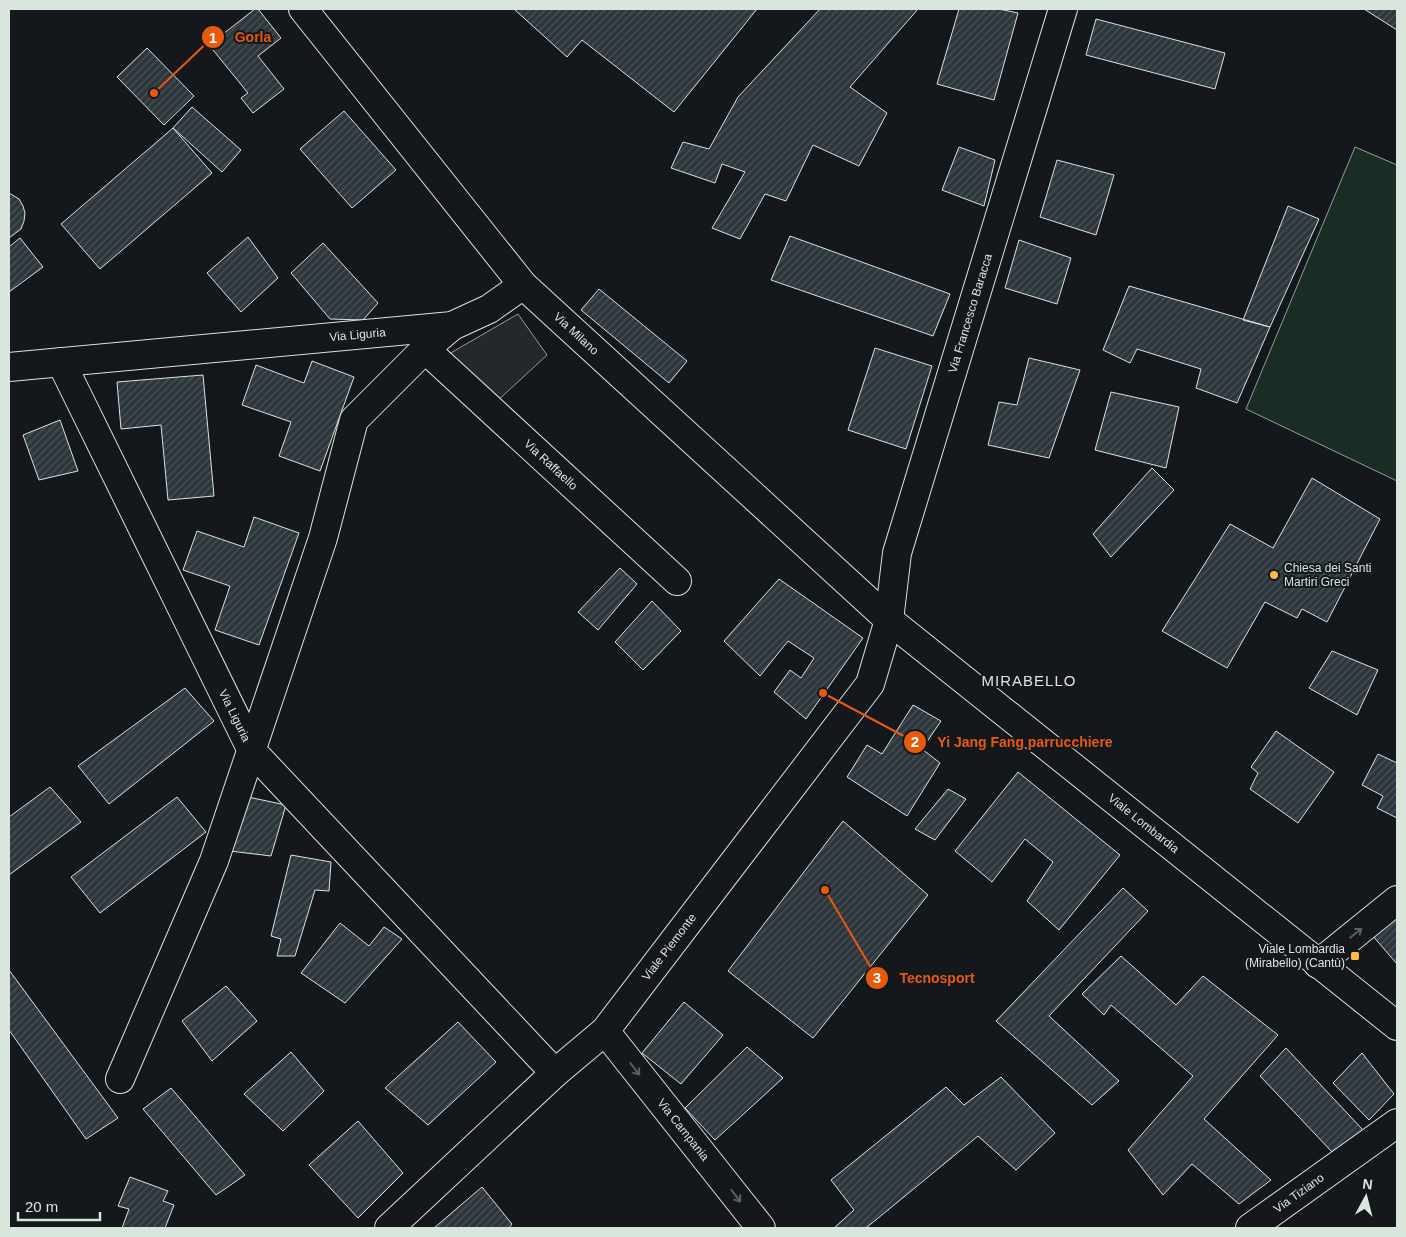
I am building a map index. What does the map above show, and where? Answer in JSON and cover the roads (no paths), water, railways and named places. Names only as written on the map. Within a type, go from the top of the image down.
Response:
[{"type":"street","name":"Via Milano","points":[[303,9],[523,285],[889,620]]},
{"type":"street","name":"Via Francesco Baracca","points":[[889,620],[897,553],[1063,9]]},
{"type":"street","name":"Via Liguria","points":[[9,367],[452,326],[489,310],[523,285]]},
{"type":"street","points":[[452,326],[425,349],[354,420],[323,538],[252,751],[555,1073]]},
{"type":"street","name":"Via Raffaello","points":[[425,349],[677,581]]},
{"type":"street","name":"Via Liguria","points":[[61,362],[252,751],[214,861],[120,1079]]},
{"type":"street","name":"Viale Lombardia","points":[[889,620],[1397,1026]]},
{"type":"street","name":"Viale Piemonte","points":[[389,1228],[555,1073],[605,1031],[870,684],[889,620]]},
{"type":"street","points":[[1318,964],[1397,900]]},
{"type":"street","name":"Via Campania","points":[[605,1031],[761,1228]]},
{"type":"street","name":"Via Tiziano","points":[[1250,1228],[1397,1123]]},
{"type":"place","name":"Gorla","points":[[154,93]]},
{"type":"place","name":"Chiesa dei Santi Martiri Greci","points":[[1274,575]]},
{"type":"place","name":"Yi Jang Fang parrucchiere","points":[[823,693]]},
{"type":"place","name":"Tecnosport","points":[[825,890]]},
{"type":"place","name":"Viale Lombardia (Mirabello) (Cantù)","points":[[1355,956]]},
{"type":"district","name":"MIRABELLO","points":[[1029,681]]}]
